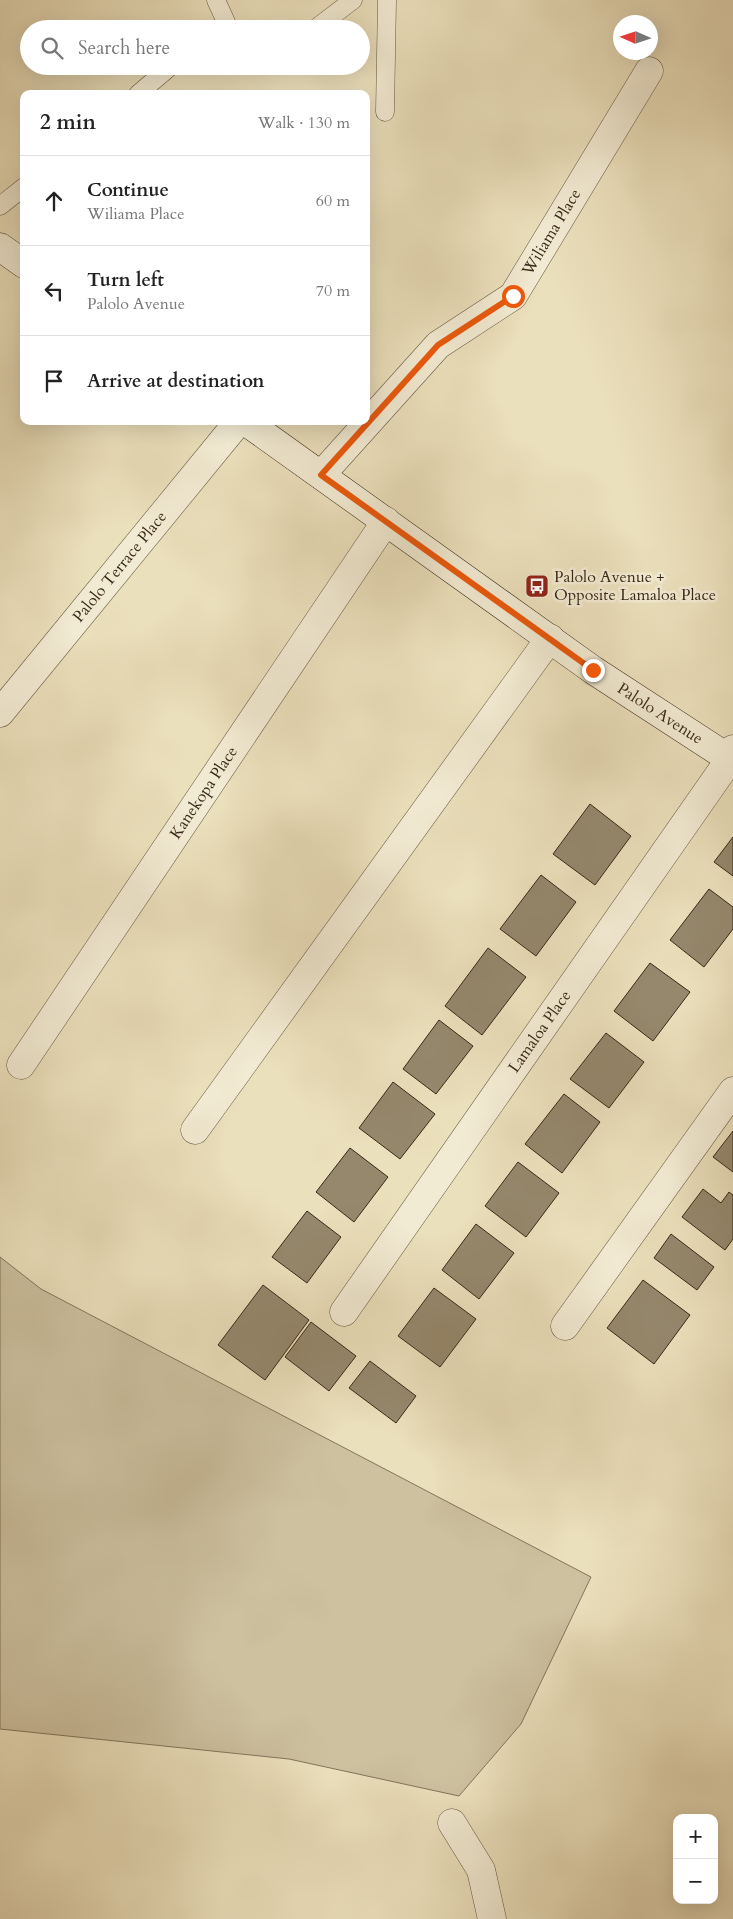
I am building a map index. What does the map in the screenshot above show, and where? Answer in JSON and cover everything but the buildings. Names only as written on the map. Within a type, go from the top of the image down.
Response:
[{"type":"street","name":"Wiliama Place","points":[[370,421],[438,345],[513,296],[649,71]]},
{"type":"street","points":[[0,247],[20,261]]},
{"type":"street","name":"Palolo Terrace Place","points":[[0,713],[236,425]]},
{"type":"street","name":"Palolo Avenue","points":[[251,425],[593,670],[732,756]]},
{"type":"street","name":"Wiliama Place","points":[[321,475],[366,425]]},
{"type":"street","name":"Kanekopa Place","points":[[21,1065],[386,521]]},
{"type":"street","points":[[195,1130],[550,638]]},
{"type":"street","name":"Lamaloa Place","points":[[344,1312],[732,756]]},
{"type":"street","points":[[566,1326],[733,1091]]},
{"type":"street","points":[[452,1823],[481,1870],[492,1919]]},
{"type":"lane","points":[[216,0],[224,20]]},
{"type":"lane","points":[[327,20],[353,0]]},
{"type":"lane","points":[[385,112],[387,0]]},
{"type":"lane","points":[[143,90],[160,75]]},
{"type":"lane","points":[[0,206],[20,190]]},
{"type":"shaded area","points":[[0,1257],[41,1289],[591,1577],[521,1724],[459,1796],[289,1759],[0,1729]]},
{"type":"place","name":"Palolo Avenue + Opposite Lamaloa Place","points":[[537,586]]},
{"type":"route","points":[[513,296],[438,345],[321,475],[593,670]]}]
